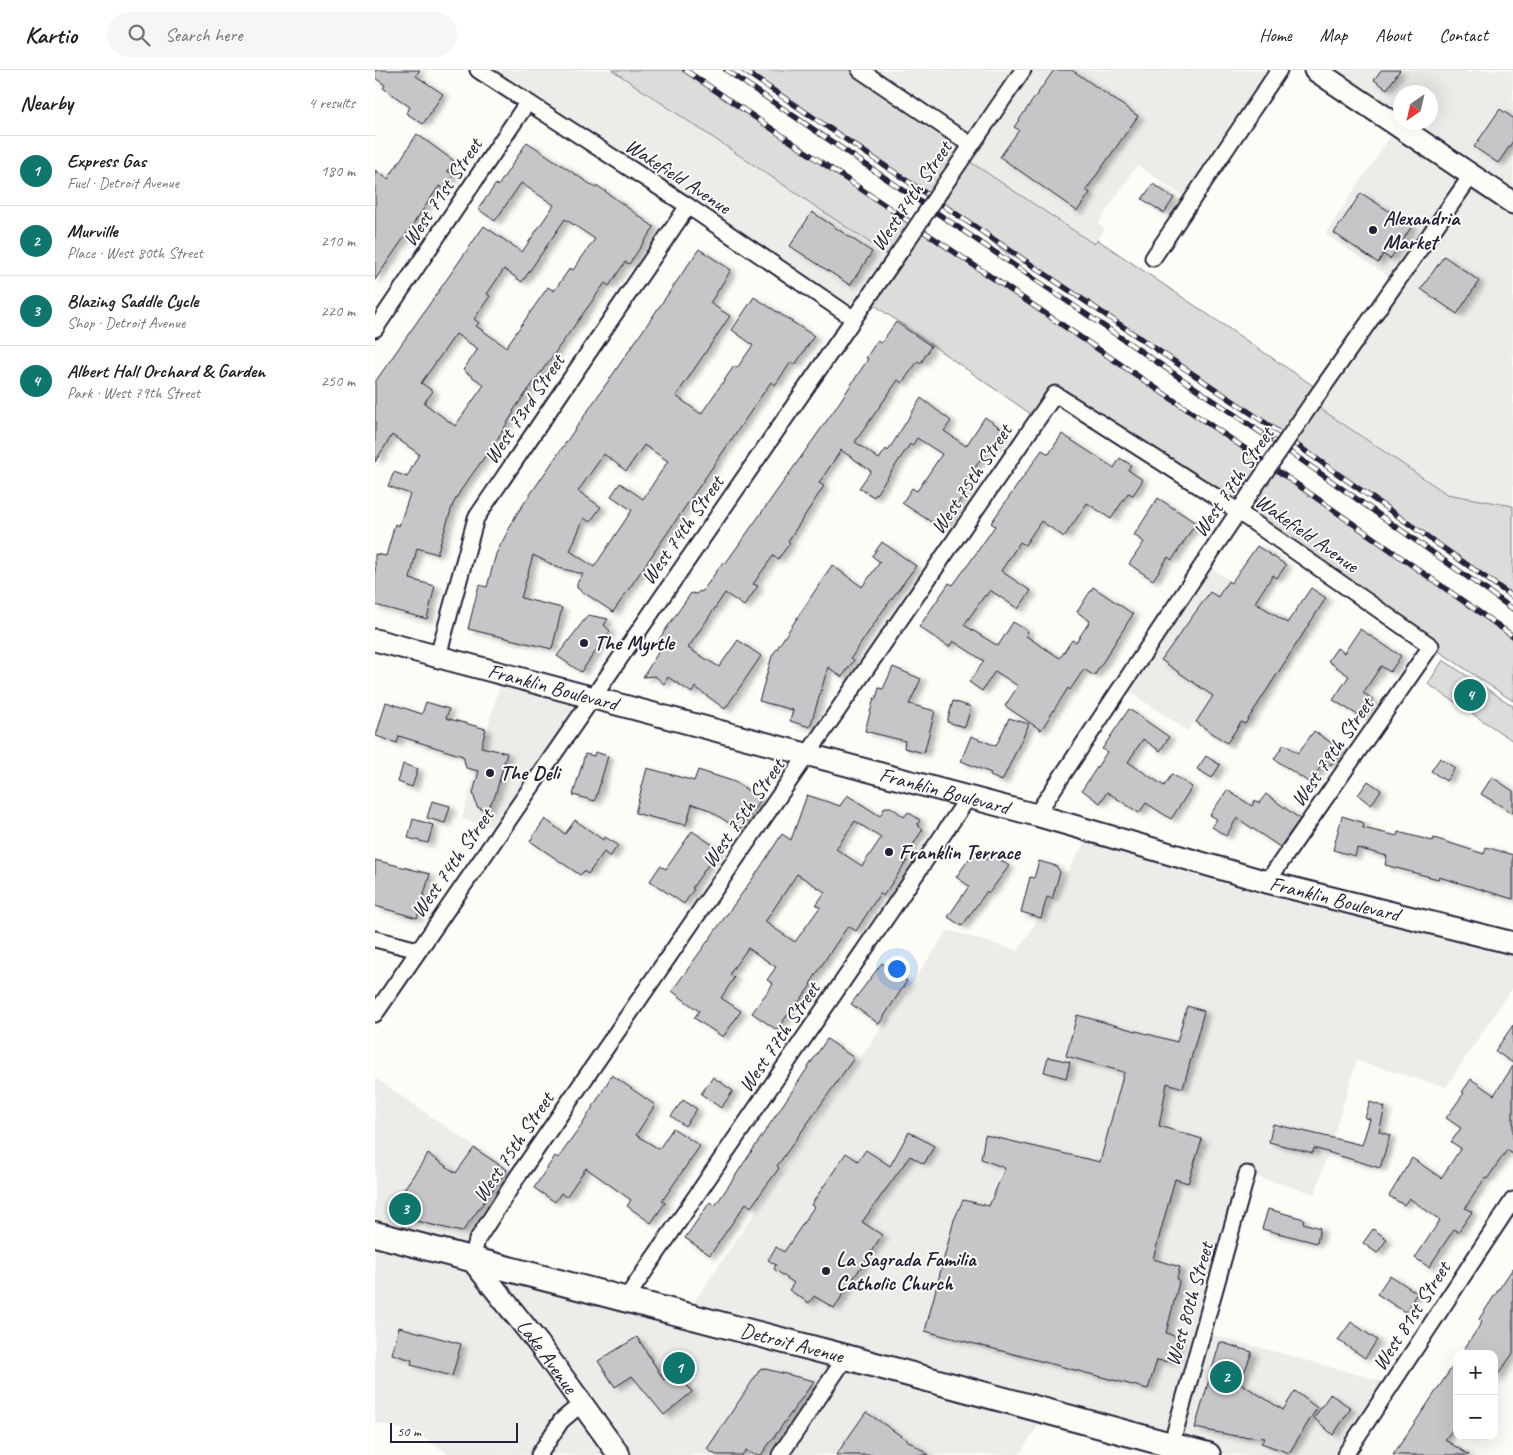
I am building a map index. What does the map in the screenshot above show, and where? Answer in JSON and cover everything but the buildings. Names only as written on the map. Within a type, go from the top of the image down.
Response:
[{"type":"main road","name":"Detroit Avenue","points":[[375,1234],[846,1357],[1208,1455]]},
{"type":"street","name":"Wakefield Avenue","points":[[478,70],[688,206],[854,319]]},
{"type":"street","points":[[860,70],[971,145]]},
{"type":"street","name":"West 74th Street","points":[[375,1014],[854,319],[1023,70]]},
{"type":"street","points":[[1153,258],[1279,70]]},
{"type":"street","points":[[1315,70],[1426,142],[1471,176],[1513,203]]},
{"type":"street","name":"West 71st Street","points":[[375,329],[527,103]]},
{"type":"street","name":"West 77th Street","points":[[1036,815],[1250,494],[1471,176]]},
{"type":"street","name":"West 73rd Street","points":[[437,656],[475,518],[688,206]]},
{"type":"street","name":"Wakefield Avenue","points":[[1055,394],[1239,512],[1431,646]]},
{"type":"street","name":"West 75th Street","points":[[473,1260],[477,1240],[517,1176],[1055,394]]},
{"type":"street","name":"Franklin Boulevard","points":[[375,640],[594,696],[1036,815],[1267,882],[1513,943]]},
{"type":"street","name":"West 79th Street","points":[[1267,882],[1431,646]]},
{"type":"street","name":"West 77th Street","points":[[625,1300],[968,798]]},
{"type":"street","points":[[375,939],[418,950]]},
{"type":"street","name":"West 80th Street","points":[[1171,1446],[1247,1174]]},
{"type":"street","name":"West 81st Street","points":[[1345,1455],[1513,1200]]},
{"type":"street","name":"Lake Avenue","points":[[473,1260],[582,1403],[619,1455]]},
{"type":"street","points":[[780,1455],[846,1357]]},
{"type":"street","points":[[539,1455],[561,1422],[582,1403]]},
{"type":"shaded area","points":[[478,70],[611,70],[895,259],[854,319]]},
{"type":"shaded area","points":[[612,70],[685,70],[1268,464],[1513,636],[1513,701],[1056,394],[1038,419],[867,300],[894,259]]},
{"type":"shaded area","points":[[743,70],[860,70],[971,145],[963,157],[1094,244],[1098,240],[1321,391],[1312,403],[1447,494],[1513,506],[1513,597],[1264,422],[1057,282],[1006,253],[962,218]]},
{"type":"shaded area","points":[[860,70],[1279,70],[1191,201],[1137,165],[1098,224],[1105,229],[1095,244],[963,157]]},
{"type":"shaded area","points":[[1315,70],[1464,70],[1471,74],[1473,70],[1513,70],[1513,506],[1447,494],[1312,403],[1397,282],[1325,234],[1395,130],[1438,130],[1438,85],[1393,85],[1393,122]]},
{"type":"shaded area","points":[[1210,567],[1309,634],[1232,749],[1193,723],[1188,731],[1127,690]]},
{"type":"shaded area","points":[[1443,660],[1513,706],[1513,741],[1428,684]]},
{"type":"shaded area","points":[[503,673],[594,697],[501,830],[462,819]]},
{"type":"shaded area","points":[[1092,831],[1513,943],[1513,987],[1446,1087],[1357,1061],[1315,1194],[1247,1174],[1203,1332],[1392,1384],[1345,1455],[1208,1455],[1047,1412],[1019,1455],[450,1455],[418,1434],[375,1422],[375,1078],[518,1176],[474,1251],[685,1315],[948,930],[1018,951]]},
{"type":"railway","points":[[685,70],[1268,464],[1513,636]]},
{"type":"railway","points":[[726,70],[1300,459],[1513,609]]},
{"type":"railway","points":[[743,70],[1264,422],[1513,597]]},
{"type":"place","name":"Alexandria Market","points":[[1373,230]]},
{"type":"place","name":"The Myrtle","points":[[584,643]]},
{"type":"place","name":"Albert Hall Orchard & Garden","points":[[1470,695]]},
{"type":"place","name":"The Deli","points":[[490,773]]},
{"type":"place","name":"Franklin Terrace","points":[[889,852]]},
{"type":"place","name":"Blazing Saddle Cycle","points":[[405,1209]]},
{"type":"place","name":"La Sagrada Familia Catholic Church","points":[[826,1271]]},
{"type":"place","name":"Express Gas","points":[[679,1368]]},
{"type":"place","name":"Murville","points":[[1226,1377]]}]
